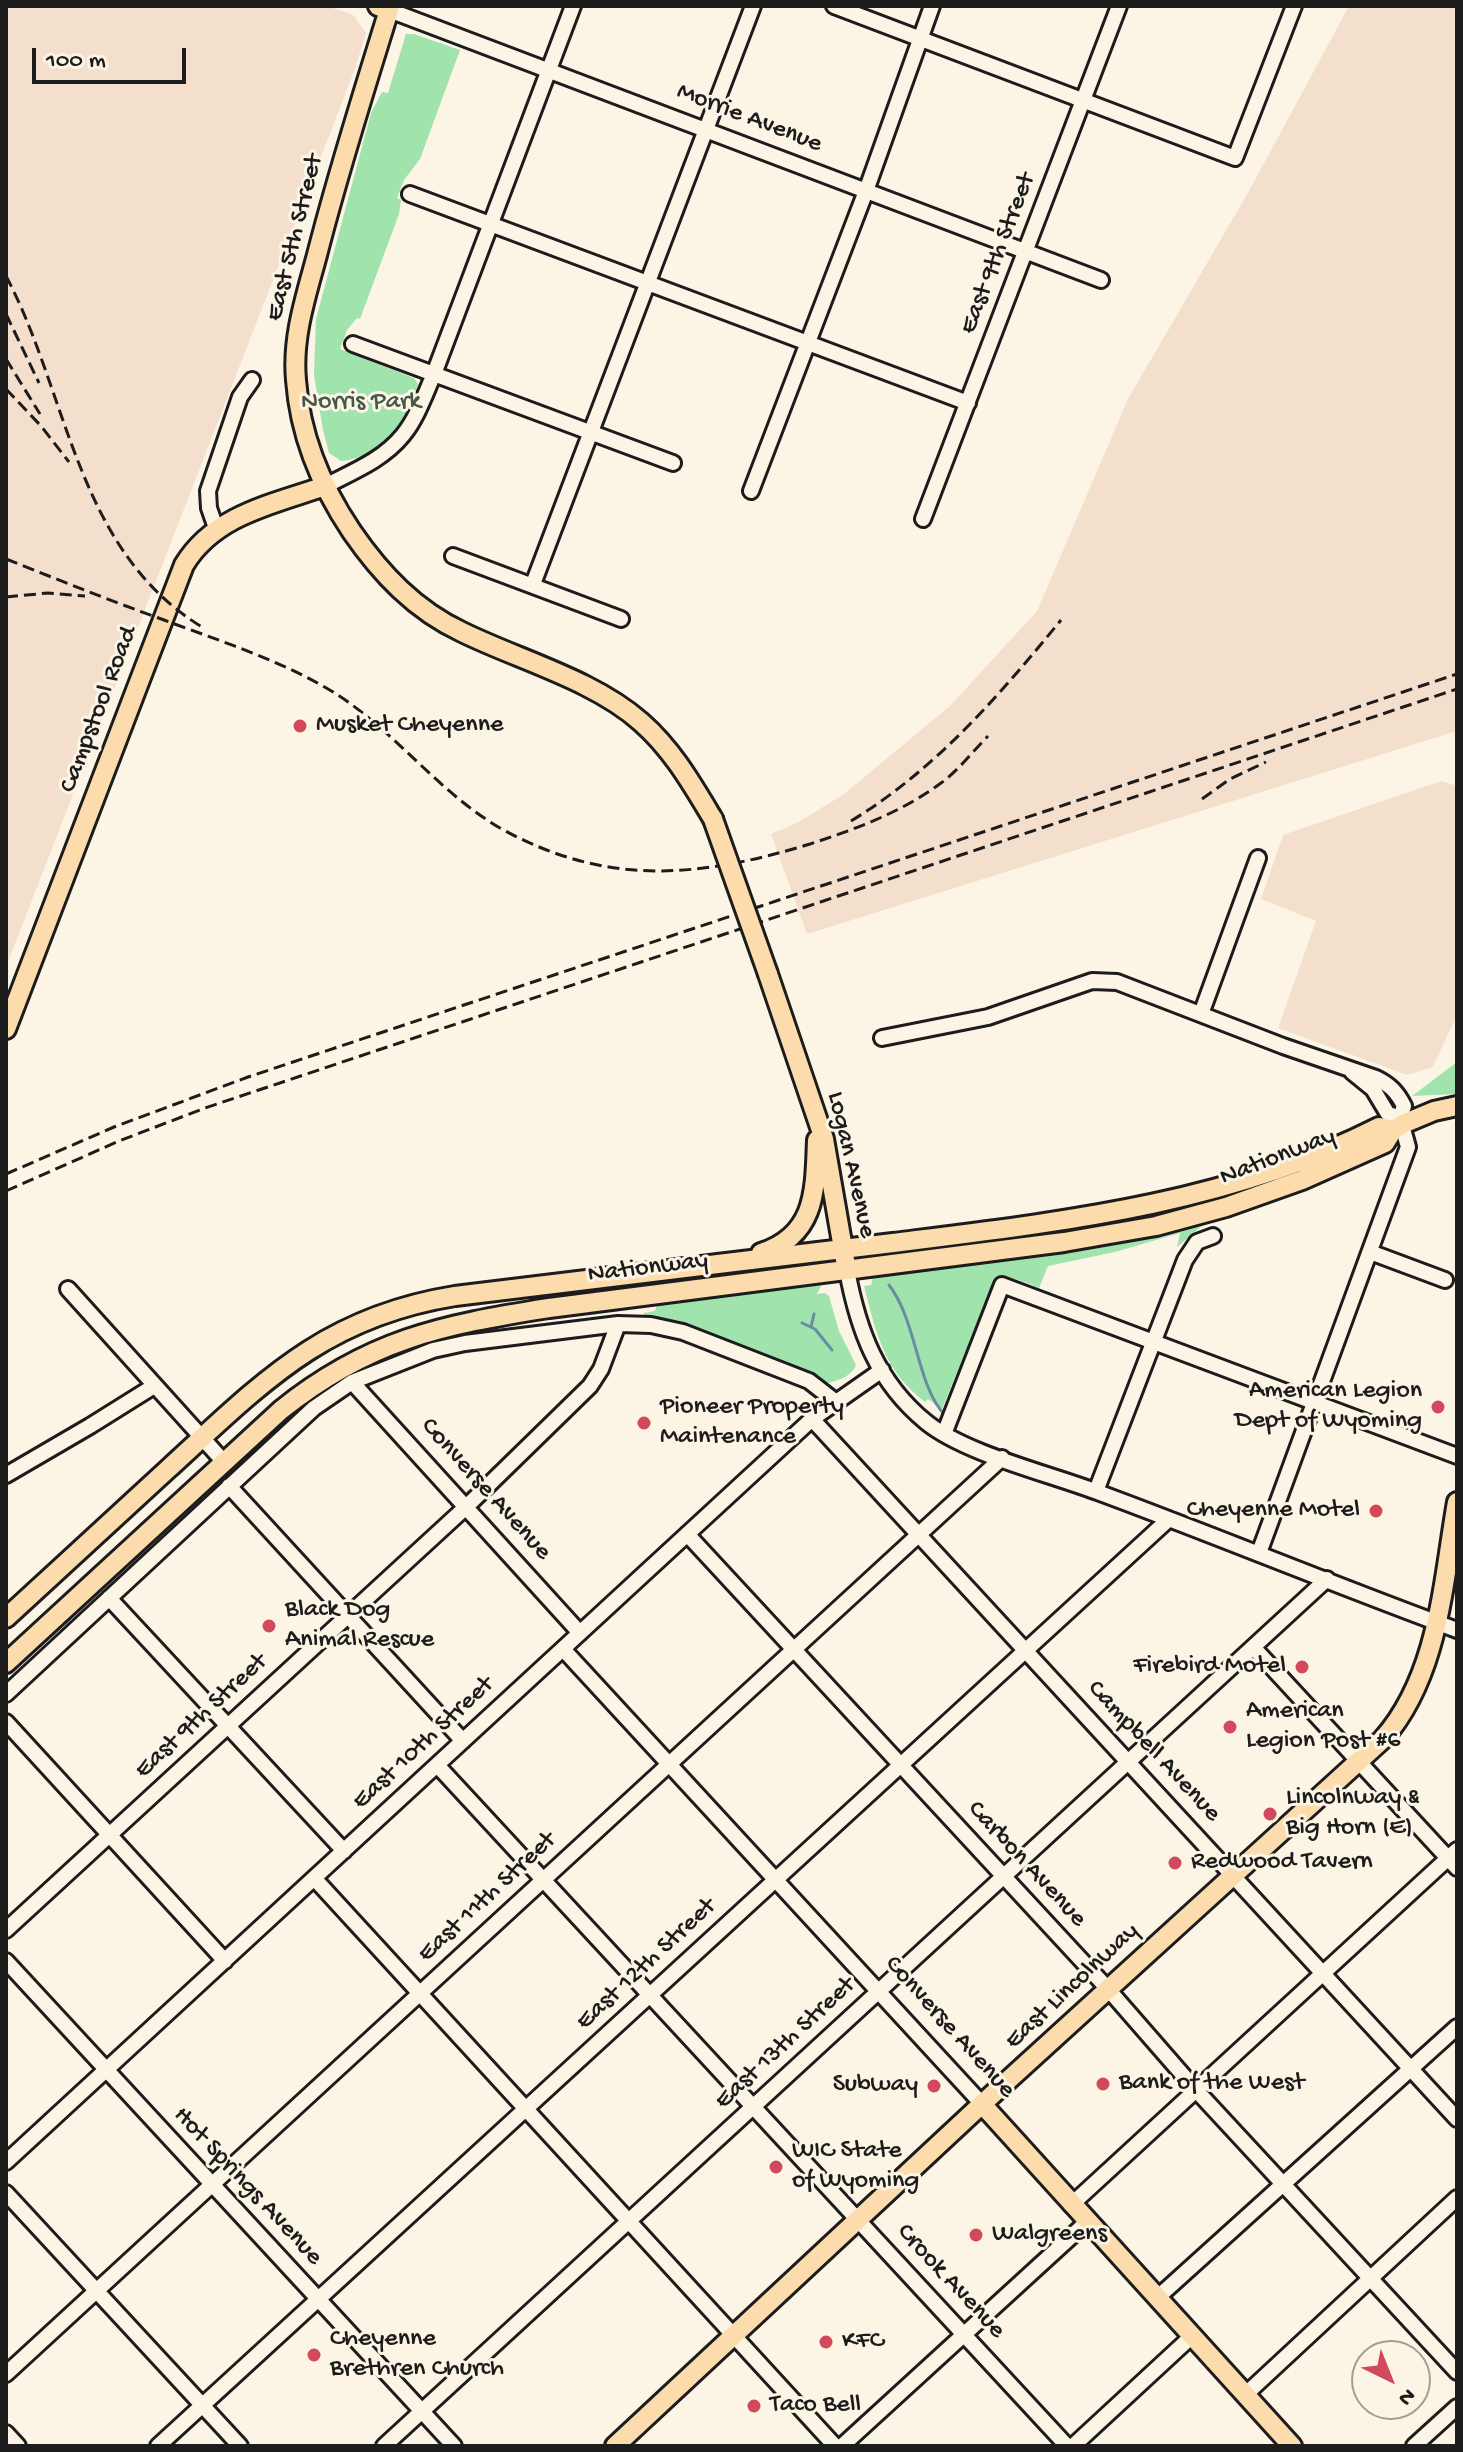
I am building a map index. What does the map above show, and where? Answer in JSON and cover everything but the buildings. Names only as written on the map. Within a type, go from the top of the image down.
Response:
[{"type":"main road","name":"East 5th Street","points":[[325,486],[313,458],[299,403],[295,377],[296,344],[337,177],[386,7]]},
{"type":"main road","name":"Campstool Road","points":[[6,1029],[180,573],[200,543],[216,528],[325,486]]},
{"type":"main road","name":"Logan Avenue","points":[[325,486],[367,554],[410,599],[461,632],[589,689],[629,712],[673,756],[713,819],[818,1121],[831,1173],[847,1270]]},
{"type":"main road","name":"Nationway","points":[[6,1618],[262,1385],[309,1348],[372,1317],[455,1296],[1050,1223],[1143,1208],[1269,1172],[1325,1152],[1379,1127],[1457,1106]]},
{"type":"main road","points":[[724,1264],[772,1249],[789,1238],[804,1222],[815,1188],[818,1121]]},
{"type":"main road","name":"Nationway","points":[[6,1663],[281,1410],[327,1376],[367,1354],[408,1338],[476,1321],[549,1308],[1102,1237],[1177,1221],[1318,1173],[1385,1143],[1399,1124]]},
{"type":"main road","name":"East Lincolnway","points":[[615,2446],[982,2104],[1383,1739],[1405,1710],[1422,1673],[1436,1622],[1457,1502]]},
{"type":"main road","name":"Converse Avenue","points":[[982,2104],[1292,2446]]},
{"type":"street","points":[[325,486],[370,463],[403,435],[415,417],[573,6]]},
{"type":"street","points":[[533,584],[753,6]]},
{"type":"street","points":[[834,6],[1235,158],[1290,7]]},
{"type":"street","points":[[751,491],[866,191],[932,6]]},
{"type":"street","name":"East 9th Street","points":[[923,519],[1119,6]]},
{"type":"street","name":"Morrie Avenue","points":[[386,7],[1101,280]]},
{"type":"street","points":[[410,194],[968,403]]},
{"type":"street","points":[[353,344],[673,463]]},
{"type":"street","points":[[216,528],[209,508],[208,491],[240,397],[252,380]]},
{"type":"street","points":[[453,556],[621,619]]},
{"type":"street","points":[[1201,1014],[1258,858]]},
{"type":"street","points":[[882,1038],[988,1017],[1092,981],[1123,983],[1347,1068],[1373,1089],[1388,1114],[1399,1124],[1407,1138],[1407,1154],[1259,1553]]},
{"type":"street","points":[[1096,1491],[1152,1342],[1192,1247],[1213,1236]]},
{"type":"street","points":[[1370,1252],[1445,1280]]},
{"type":"street","name":"Logan Avenue","points":[[847,1270],[858,1325],[882,1370],[906,1402],[944,1434],[1457,1630]]},
{"type":"street","points":[[944,1434],[1002,1285],[1457,1456]]},
{"type":"street","points":[[68,1289],[224,1462]]},
{"type":"street","points":[[6,1694],[314,1408],[352,1382],[399,1362],[465,1343],[618,1324],[651,1325],[683,1332],[809,1381],[836,1402]]},
{"type":"street","name":"East 9th Street","points":[[6,1930],[466,1507],[590,1386],[601,1369],[618,1324]]},
{"type":"street","name":"East 10th Street","points":[[6,2162],[812,1419],[882,1370]]},
{"type":"street","name":"Converse Avenue","points":[[352,1382],[580,1633]]},
{"type":"street","points":[[6,1475],[154,1386]]},
{"type":"street","name":"Campbell Avenue","points":[[812,1419],[1457,2119]]},
{"type":"street","name":"East 11th Street","points":[[6,2374],[1002,1458]]},
{"type":"street","points":[[229,1486],[463,1741]]},
{"type":"street","name":"East 12th Street","points":[[158,2446],[1169,1519]]},
{"type":"street","name":"Carbon Avenue","points":[[687,1534],[1457,2372]]},
{"type":"street","name":"East 13th Street","points":[[384,2446],[1327,1579]]},
{"type":"street","points":[[109,1598],[344,1851]]},
{"type":"street","points":[[1071,2205],[1454,1859],[1253,1647]]},
{"type":"street","name":"Converse Avenue","points":[[563,1649],[982,2104]]},
{"type":"street","points":[[6,1722],[225,1961]]},
{"type":"street","name":"Crook Avenue","points":[[437,1765],[1067,2446]]},
{"type":"street","points":[[314,1878],[835,2446]]},
{"type":"street","name":"Hot Springs Avenue","points":[[6,1961],[454,2446]]},
{"type":"street","points":[[1157,2298],[1457,2027]]},
{"type":"street","points":[[6,2193],[240,2446]]},
{"type":"street","points":[[1246,2394],[1457,2198]]},
{"type":"street","points":[[842,2446],[1087,2222]]},
{"type":"street","points":[[1073,2446],[1090,2440],[1192,2336]]},
{"type":"street","points":[[1414,2446],[1457,2407]]},
{"type":"street","points":[[6,2433],[18,2446]]},
{"type":"shaded area","points":[[6,6],[327,6],[353,15],[366,33],[355,69],[6,967]]},
{"type":"shaded area","points":[[1349,6],[1457,6],[1457,731],[807,934],[771,834],[797,823],[844,794],[950,706],[1037,611],[1128,399],[1249,191]]},
{"type":"shaded area","points":[[1441,781],[1457,786],[1457,1015],[1433,1067],[1407,1075],[1278,1028],[1316,921],[1261,899],[1283,835]]},
{"type":"green space","name":"Norris Park","points":[[406,34],[460,50],[420,159],[404,180],[397,198],[401,200],[399,214],[360,319],[357,318],[347,330],[340,349],[414,378],[418,384],[408,414],[388,439],[370,452],[341,461],[329,453],[323,430],[314,375],[316,319],[371,113],[382,92],[388,93]]},
{"type":"green space","points":[[1457,1062],[1457,1094],[1412,1096]]},
{"type":"green space","points":[[1213,1217],[1214,1220],[1203,1225],[1177,1247],[1180,1233],[1115,1252],[1048,1266],[1039,1288],[1013,1279],[995,1285],[942,1409],[928,1399],[925,1402],[911,1390],[891,1364],[878,1335],[864,1286],[871,1285],[874,1272]]},
{"type":"green space","points":[[822,1284],[817,1294],[829,1296],[839,1331],[856,1365],[847,1376],[825,1384],[810,1371],[705,1331],[682,1324],[642,1320],[644,1313],[655,1311],[657,1305]]},
{"type":"waterway","points":[[889,1285],[906,1317],[928,1388],[945,1415]]},
{"type":"waterway","points":[[811,1327],[814,1314]]},
{"type":"waterway","points":[[802,1323],[815,1329],[832,1350]]},
{"type":"railway","points":[[6,276],[101,513],[127,556],[160,595],[202,627]]},
{"type":"railway","points":[[6,314],[39,383]]},
{"type":"railway","points":[[6,359],[40,414]]},
{"type":"railway","points":[[6,389],[69,462]]},
{"type":"railway","points":[[6,559],[302,675],[368,717],[453,794],[500,828],[539,847],[577,860],[615,868],[653,871],[729,864],[810,844],[844,832],[895,811],[926,793],[954,772],[988,736]]},
{"type":"railway","points":[[6,597],[48,593],[85,596]]},
{"type":"railway","points":[[851,821],[882,801],[938,755],[989,704],[1061,620]]},
{"type":"railway","points":[[6,1174],[114,1127],[248,1077],[1457,674]]},
{"type":"railway","points":[[6,1191],[119,1141],[205,1108],[1457,689]]},
{"type":"railway","points":[[1202,799],[1230,779],[1266,762]]},
{"type":"railway","points":[[1457,866],[1457,913]]},
{"type":"place","name":"Musket Cheyenne","points":[[300,726]]},
{"type":"place","name":"American Legion Dept of Wyoming","points":[[1438,1407]]},
{"type":"place","name":"Pioneer Property Maintenance","points":[[644,1423]]},
{"type":"place","name":"Cheyenne Motel","points":[[1376,1511]]},
{"type":"place","name":"Black Dog Animal Rescue","points":[[269,1626]]},
{"type":"place","name":"Firebird Motel","points":[[1302,1667]]},
{"type":"place","name":"American Legion Post #6","points":[[1230,1727]]},
{"type":"place","name":"Lincolnway & Big Horn (E)","points":[[1270,1814]]},
{"type":"place","name":"Redwood Tavern","points":[[1175,1863]]},
{"type":"place","name":"Bank of the West","points":[[1103,2084]]},
{"type":"place","name":"Subway","points":[[934,2086]]},
{"type":"place","name":"WIC State of Wyoming","points":[[776,2167]]},
{"type":"place","name":"Walgreens","points":[[976,2235]]},
{"type":"place","name":"KFC","points":[[826,2342]]},
{"type":"place","name":"Cheyenne Brethren Church","points":[[314,2355]]},
{"type":"place","name":"Taco Bell","points":[[754,2406]]}]
